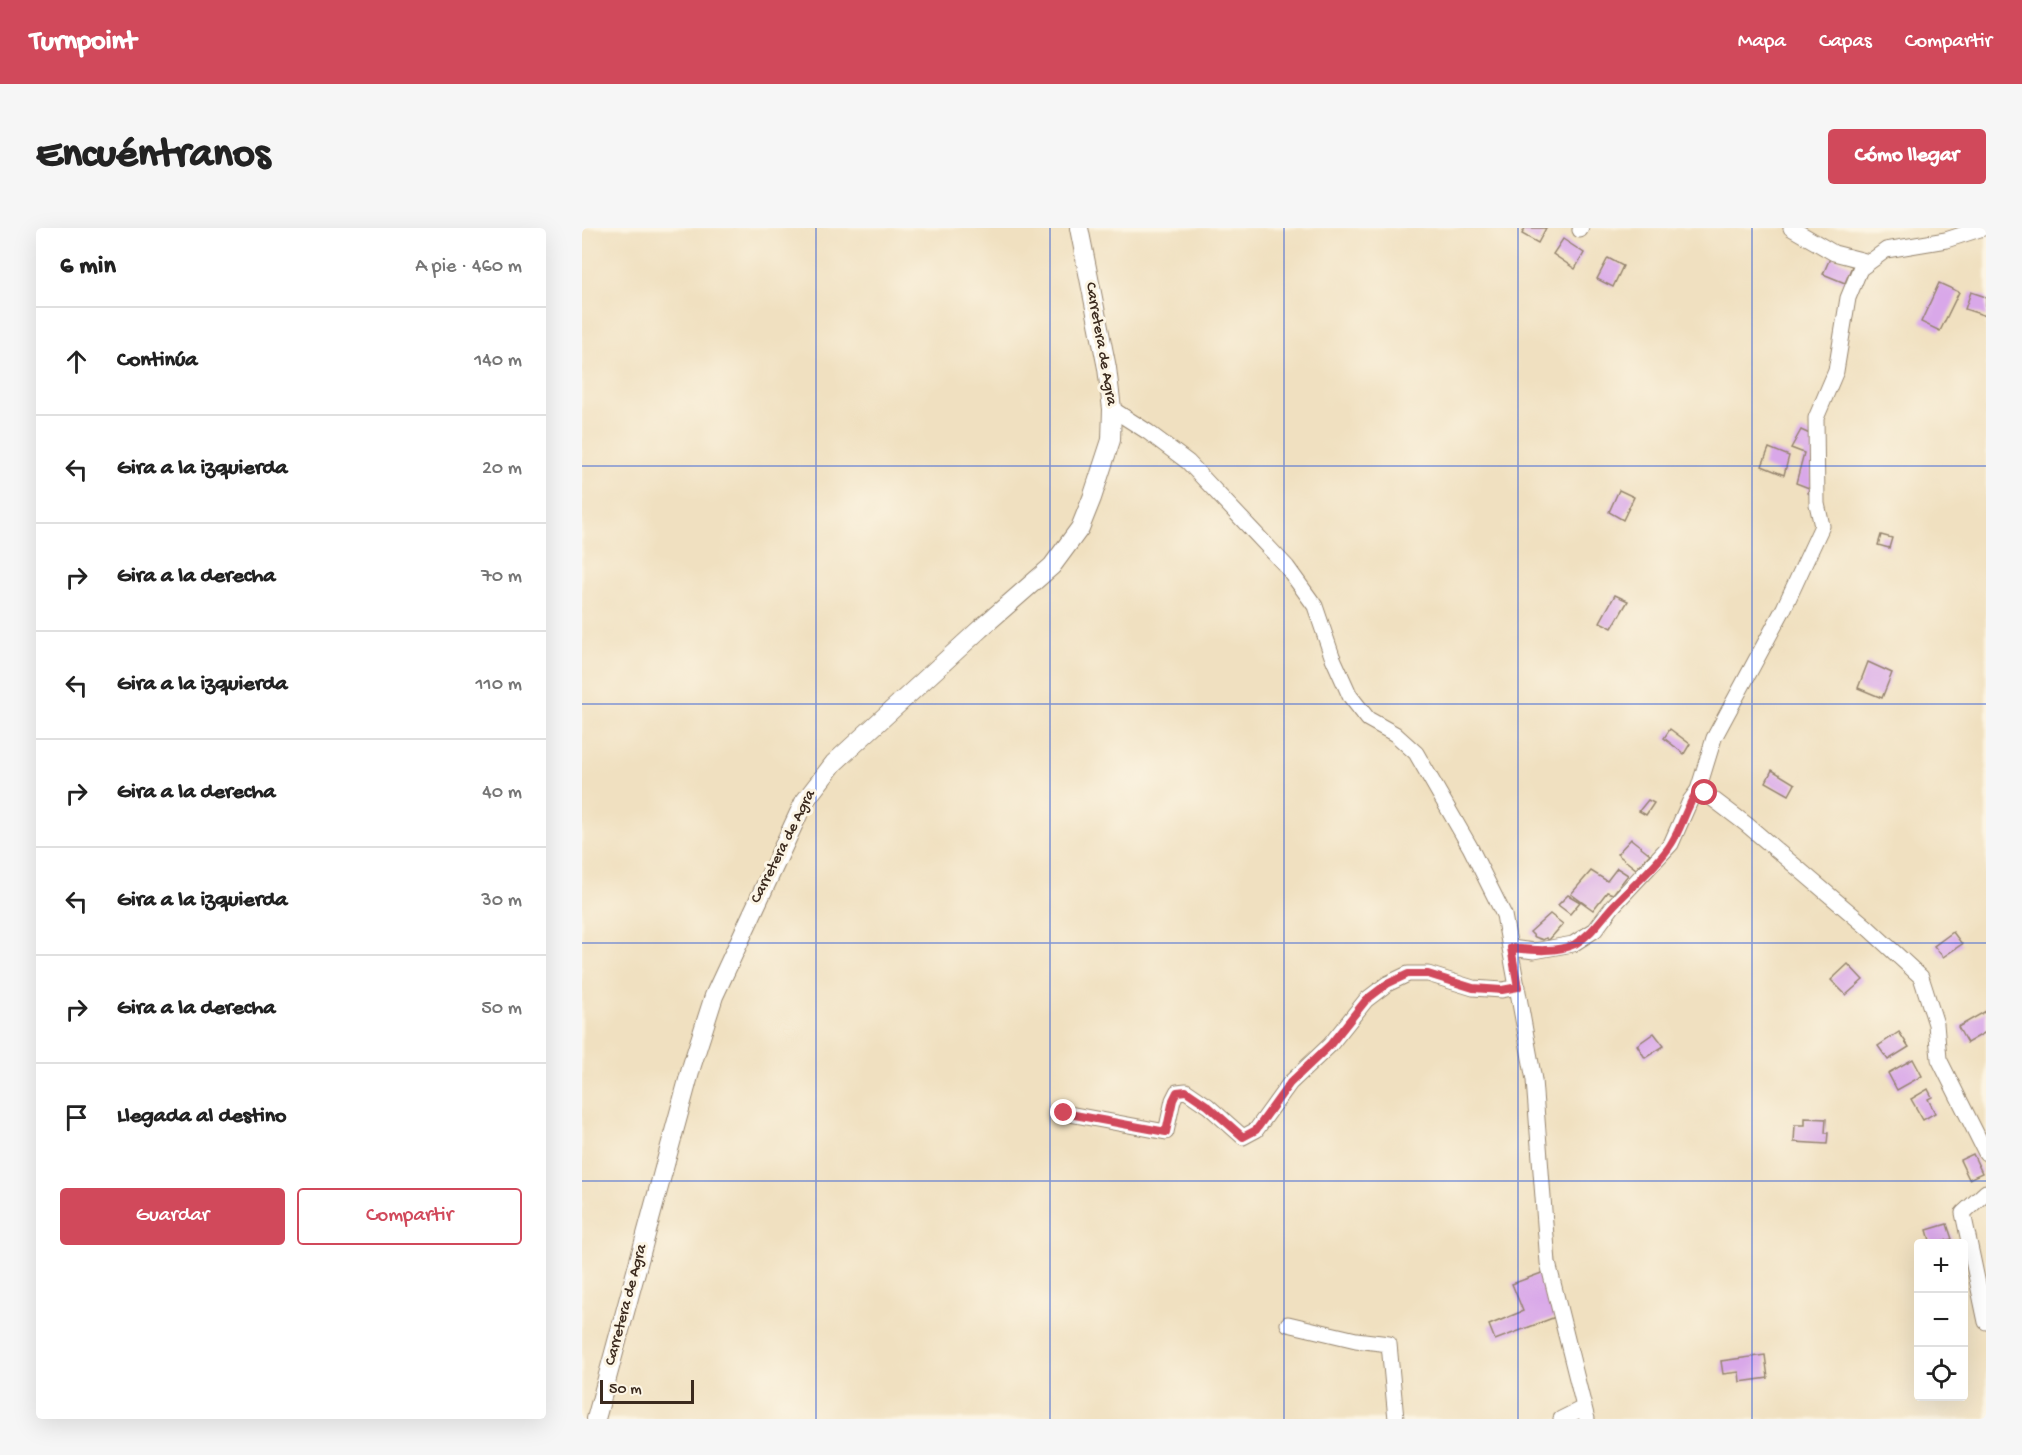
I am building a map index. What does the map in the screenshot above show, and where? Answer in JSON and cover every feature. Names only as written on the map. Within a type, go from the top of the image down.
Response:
[{"type":"street","name":"Carretera de Agra","points":[[596,1419],[714,996],[804,802],[834,762],[980,628],[1052,566],[1080,528],[1105,463],[1111,440],[1112,409],[1107,368],[1079,228]]},
{"type":"street","points":[[1791,228],[1834,253],[1869,262]]},
{"type":"street","points":[[1511,948],[1533,951],[1552,949],[1573,944],[1595,930],[1671,844],[1690,801],[1698,790],[1714,738],[1784,608],[1822,526],[1817,504],[1816,418],[1836,372],[1848,298],[1860,269],[1886,250],[1946,240],[1983,228]]},
{"type":"street","points":[[1112,409],[1188,462],[1287,567],[1315,606],[1332,656],[1350,696],[1368,719],[1395,734],[1416,753],[1470,847],[1504,915],[1534,1080],[1548,1263],[1585,1414],[1561,1419]]},
{"type":"street","points":[[1698,790],[1746,824],[1868,928],[1921,977],[1936,1024],[1940,1059],[1986,1153]]},
{"type":"street","points":[[1064,1113],[1166,1132],[1173,1100],[1177,1092],[1186,1091],[1208,1106],[1243,1137],[1256,1130],[1290,1083],[1330,1045],[1366,1000],[1387,984],[1408,974],[1428,974],[1473,988],[1502,990],[1518,987]]},
{"type":"street","points":[[1986,1191],[1962,1213],[1986,1322]]},
{"type":"street","points":[[1288,1324],[1356,1340],[1389,1344],[1396,1419]]},
{"type":"building","points":[[1525,228],[1546,228],[1538,243],[1522,234]]},
{"type":"building","points":[[1563,239],[1584,253],[1575,269],[1553,254]]},
{"type":"building","points":[[1831,256],[1852,266],[1845,283],[1823,274]]},
{"type":"building","points":[[1608,258],[1623,266],[1613,287],[1597,279]]},
{"type":"building","points":[[1939,283],[1959,292],[1940,331],[1921,322]]},
{"type":"building","points":[[1971,292],[1986,297],[1986,316],[1965,309]]},
{"type":"building","points":[[1801,430],[1814,436],[1811,495],[1808,493],[1809,488],[1796,483],[1804,453],[1791,448]]},
{"type":"building","points":[[1769,448],[1789,456],[1784,475],[1762,466]]},
{"type":"building","points":[[1619,490],[1634,497],[1623,520],[1609,512]]},
{"type":"building","points":[[1881,535],[1892,538],[1889,548],[1878,545]]},
{"type":"building","points":[[1615,595],[1628,601],[1612,628],[1600,622]]},
{"type":"building","points":[[1868,662],[1892,673],[1882,698],[1858,688]]},
{"type":"building","points":[[1670,729],[1690,744],[1684,754],[1664,738]]},
{"type":"building","points":[[1772,770],[1795,784],[1789,795],[1766,782]]},
{"type":"building","points":[[1648,800],[1654,803],[1646,815],[1639,811]]},
{"type":"building","points":[[1631,839],[1650,854],[1636,869],[1617,854]]},
{"type":"building","points":[[1617,868],[1628,875],[1613,894],[1607,892],[1593,910],[1571,894],[1591,871],[1607,881]]},
{"type":"building","points":[[1568,895],[1580,902],[1570,914],[1558,905]]},
{"type":"building","points":[[1550,914],[1563,924],[1549,940],[1535,937],[1530,932]]},
{"type":"building","points":[[1953,932],[1962,944],[1943,957],[1934,946]]},
{"type":"building","points":[[1848,964],[1863,980],[1846,995],[1831,980]]},
{"type":"building","points":[[1986,1011],[1986,1032],[1967,1043],[1958,1027]]},
{"type":"building","points":[[1899,1032],[1909,1047],[1888,1060],[1878,1046]]},
{"type":"building","points":[[1654,1033],[1664,1046],[1645,1058],[1637,1045]]},
{"type":"building","points":[[1913,1059],[1922,1076],[1897,1090],[1888,1073]]},
{"type":"building","points":[[1928,1089],[1932,1097],[1928,1099],[1935,1113],[1923,1120],[1911,1099]]},
{"type":"building","points":[[1805,1118],[1826,1119],[1827,1144],[1794,1142],[1795,1125],[1805,1125]]},
{"type":"building","points":[[1973,1154],[1982,1173],[1969,1179],[1960,1160]]},
{"type":"building","points":[[1947,1224],[1952,1239],[1930,1239],[1927,1230]]},
{"type":"building","points":[[1547,1271],[1558,1316],[1495,1340],[1489,1325],[1523,1311],[1512,1284]]},
{"type":"building","points":[[1765,1355],[1768,1378],[1740,1382],[1739,1372],[1723,1374],[1721,1361]]},
{"type":"route","points":[[1064,1113],[1166,1132],[1173,1100],[1177,1092],[1186,1091],[1208,1106],[1243,1137],[1256,1130],[1290,1083],[1330,1045],[1366,1000],[1387,984],[1408,974],[1428,974],[1473,988],[1502,990],[1518,987],[1511,948],[1533,951],[1552,949],[1573,944],[1595,930],[1671,844],[1690,801],[1698,790],[1705,793]]}]
